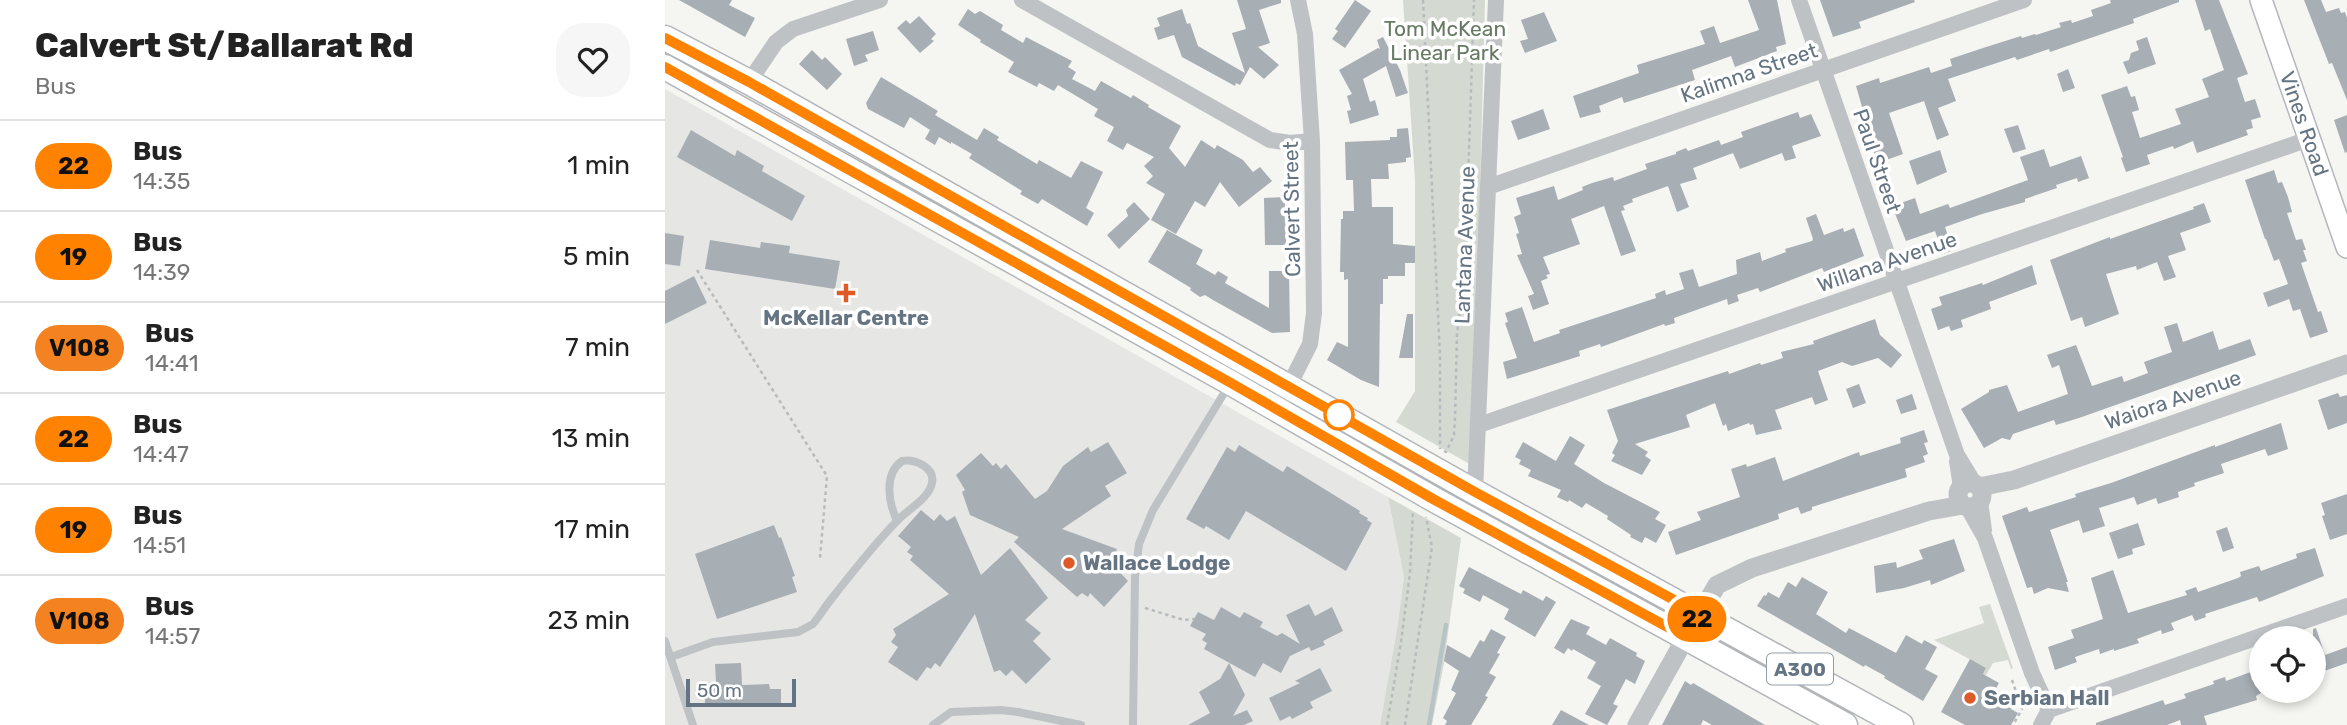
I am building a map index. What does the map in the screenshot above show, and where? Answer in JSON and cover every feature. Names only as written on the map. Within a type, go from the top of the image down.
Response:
[{"type":"highway","name":"A300","points":[[665,38],[749,82],[1288,386],[1435,458],[1475,492],[1901,725]]},
{"type":"highway","name":"A300","points":[[665,67],[1231,383],[1424,506],[1686,636],[1845,725]]},
{"type":"highway","points":[[1686,636],[1700,614]]},
{"type":"main road","name":"Vines Road","points":[[2261,0],[2347,247]]},
{"type":"street","points":[[749,82],[776,42],[793,29],[880,0]]},
{"type":"street","points":[[1022,0],[1270,140],[1290,143],[1312,141]]},
{"type":"street","name":"Calvert Street","points":[[1277,410],[1310,344],[1314,313],[1312,141],[1305,34],[1298,0]]},
{"type":"street","name":"Lantana Avenue","points":[[1475,492],[1496,0]]},
{"type":"street","name":"Paul Street","points":[[1799,0],[2032,673],[2049,710]]},
{"type":"street","name":"Kalimna Street","points":[[1488,187],[2024,0]]},
{"type":"street","name":"Willana Avenue","points":[[1479,425],[2309,139]]},
{"type":"street","name":"Waiora Avenue","points":[[1700,614],[1717,585],[1752,568],[1929,511],[2347,364]]},
{"type":"street","points":[[2041,725],[2049,710],[2347,606]]},
{"type":"street","points":[[1637,725],[1686,636]]},
{"type":"lane","points":[[1133,725],[1135,576],[1139,544],[1153,510],[1231,383]]},
{"type":"lane","points":[[671,657],[713,642],[798,632],[816,621],[897,521],[931,486],[930,473],[919,462],[902,461],[891,476],[890,502],[897,521]]},
{"type":"lane","points":[[665,641],[693,725]]},
{"type":"lane","points":[[933,725],[951,712],[1001,710],[1081,725]]},
{"type":"path","points":[[1423,0],[1439,329],[1435,458]]},
{"type":"path","points":[[1435,458],[1441,449],[1446,452],[1451,444],[1455,418],[1457,334],[1465,271],[1474,0]]},
{"type":"path","points":[[697,270],[827,476],[820,558]]},
{"type":"path","points":[[1387,725],[1410,573],[1424,506]]},
{"type":"path","points":[[1405,725],[1432,547],[1424,506]]},
{"type":"path","points":[[1145,608],[1184,620],[1194,619]]},
{"type":"path","points":[[2012,680],[2022,709],[2013,725]]},
{"type":"shaded area","name":"McKellar Centre","points":[[665,89],[1388,497],[1404,577],[1380,725],[665,725]]},
{"type":"green space","name":"Tom McKean Linear Park","points":[[1403,0],[1485,0],[1473,466],[1396,422],[1415,391],[1415,180]]},
{"type":"green space","points":[[1388,497],[1461,538],[1444,663],[1432,725],[1380,725],[1404,577]]},
{"type":"green space","points":[[1990,604],[2013,668],[2011,669],[2008,660],[1993,663],[1986,675],[1983,674],[1986,668],[1934,640],[1984,623],[1979,607]]},
{"type":"building","points":[[679,0],[732,0],[729,5],[755,18],[745,37]]},
{"type":"building","points":[[1237,0],[1281,0],[1281,3],[1259,10],[1270,43],[1258,47],[1279,65],[1264,79],[1250,67],[1240,85],[1236,83],[1235,86],[1182,57],[1174,35],[1158,40],[1154,28],[1160,26],[1157,18],[1182,9],[1198,46],[1245,73],[1232,33],[1246,29]]},
{"type":"building","points":[[1355,0],[1371,11],[1345,48],[1332,39],[1338,31],[1335,29]]},
{"type":"building","points":[[1748,0],[1777,0],[1786,44],[1776,47],[1777,51],[1735,67],[1731,56],[1692,70],[1695,80],[1624,103],[1622,97],[1599,106],[1601,112],[1580,118],[1573,96],[1639,73],[1637,65],[1705,44],[1700,31],[1714,26],[1720,43],[1759,30]]},
{"type":"building","points":[[1820,0],[1915,2],[1859,22],[1861,28],[1833,37]]},
{"type":"building","points":[[2110,0],[2179,2],[2133,19],[2134,23],[2050,52],[2049,49],[2017,60],[2015,57],[1948,79],[1956,101],[1938,108],[1949,135],[1937,140],[1924,101],[1889,113],[1903,154],[1878,163],[1864,125],[1867,124],[1856,86],[1879,78],[1880,83],[1929,67],[1931,73],[1952,66],[1950,59],[2021,36],[2036,35],[2061,27],[2059,23],[2071,20],[2072,23],[2093,16],[2091,10],[2111,3]]},
{"type":"building","points":[[2195,0],[2219,0],[2248,74],[2237,78],[2245,102],[2255,99],[2261,117],[2251,120],[2253,128],[2246,130],[2248,135],[2197,153],[2193,141],[2174,149],[2173,146],[2147,155],[2150,164],[2126,172],[2101,95],[2127,86],[2131,97],[2135,96],[2139,110],[2132,112],[2140,138],[2181,124],[2175,109],[2209,97],[2202,79],[2224,70],[2210,29],[2205,31]]},
{"type":"building","points":[[2304,0],[2321,0],[2326,12],[2339,8],[2341,13],[2345,12],[2347,100],[2332,63],[2329,64]]},
{"type":"building","points":[[968,9],[975,14],[980,11],[1003,25],[1001,30],[1023,43],[1026,37],[1072,61],[1068,67],[1076,72],[1072,79],[1095,91],[1101,81],[1131,98],[1133,95],[1181,126],[1169,148],[1185,167],[1201,140],[1215,149],[1217,145],[1243,160],[1253,172],[1260,167],[1272,181],[1239,207],[1220,182],[1205,207],[1195,201],[1176,234],[1151,220],[1165,194],[1146,183],[1153,176],[1144,166],[1154,157],[1127,143],[1123,150],[1107,141],[1114,127],[1094,116],[1098,109],[1058,85],[1054,91],[1039,83],[1037,87],[1008,72],[1014,62],[958,25]]},
{"type":"building","points":[[1544,12],[1557,41],[1525,53],[1520,41],[1528,39],[1521,20]]},
{"type":"building","points":[[919,16],[936,34],[931,39],[934,41],[920,53],[897,28],[906,20],[910,24]]},
{"type":"building","points":[[873,31],[879,50],[865,55],[868,61],[854,66],[846,39]]},
{"type":"building","points":[[1383,37],[1408,93],[1396,97],[1386,66],[1363,79],[1370,102],[1375,100],[1379,115],[1350,124],[1347,111],[1351,110],[1347,96],[1352,94],[1339,70],[1380,49],[1377,40]]},
{"type":"building","points":[[2147,37],[2156,64],[2128,74],[2123,62],[2129,60],[2131,53],[2139,50],[2136,41]]},
{"type":"building","points":[[812,50],[822,60],[825,57],[842,74],[827,90],[799,64]]},
{"type":"building","points":[[2068,69],[2075,88],[2063,92],[2057,74]]},
{"type":"building","points":[[881,77],[938,111],[935,115],[977,140],[984,128],[999,137],[997,140],[1037,164],[1039,160],[1071,178],[1081,161],[1103,172],[1086,208],[1094,213],[1087,226],[1042,199],[1038,204],[1020,194],[1022,191],[969,158],[972,154],[951,142],[939,137],[935,145],[925,139],[930,130],[910,117],[904,128],[868,109],[866,103]]},
{"type":"building","points":[[1543,109],[1550,129],[1518,140],[1511,121]]},
{"type":"building","points":[[1798,112],[1800,118],[1811,114],[1821,136],[1792,146],[1796,158],[1785,161],[1782,153],[1740,169],[1733,153],[1693,168],[1697,179],[1680,184],[1689,207],[1677,212],[1668,186],[1632,199],[1633,202],[1623,206],[1625,210],[1621,211],[1636,251],[1621,256],[1604,206],[1571,219],[1580,244],[1543,257],[1550,274],[1541,281],[1549,304],[1533,310],[1528,296],[1534,294],[1517,255],[1522,254],[1514,217],[1521,214],[1516,198],[1554,186],[1558,200],[1583,190],[1582,187],[1592,183],[1613,177],[1614,181],[1647,169],[1645,164],[1686,148],[1688,151],[1719,140],[1721,145],[1743,137],[1741,132]]},
{"type":"building","points":[[2347,115],[2347,152],[2345,153],[2334,120]]},
{"type":"building","points":[[2018,125],[2026,149],[2013,153],[2004,129]]},
{"type":"building","points":[[1408,128],[1411,157],[1406,158],[1406,162],[1388,164],[1389,179],[1371,179],[1372,207],[1393,207],[1393,244],[1415,246],[1415,263],[1405,263],[1405,276],[1388,276],[1388,279],[1383,279],[1379,387],[1327,360],[1337,342],[1348,347],[1348,279],[1344,280],[1344,272],[1340,272],[1341,219],[1343,211],[1354,211],[1353,180],[1346,180],[1345,142],[1390,140],[1390,137],[1397,137],[1397,129]]},
{"type":"building","points":[[691,130],[735,156],[737,150],[764,166],[762,171],[805,196],[792,221],[677,157]]},
{"type":"building","points":[[2044,149],[2050,167],[2081,156],[2089,178],[2078,182],[2077,178],[2056,185],[2057,188],[2025,199],[2025,202],[1945,227],[1953,250],[1943,254],[1935,231],[1906,241],[1892,206],[1915,198],[1920,214],[1948,204],[1950,208],[2028,180],[2020,157]]},
{"type":"building","points":[[1940,150],[1947,172],[1917,185],[1909,161]]},
{"type":"building","points":[[2274,170],[2278,183],[2282,182],[2288,197],[2292,212],[2287,213],[2296,240],[2302,239],[2306,250],[2303,250],[2307,261],[2301,263],[2328,332],[2310,338],[2300,309],[2293,311],[2289,299],[2268,307],[2263,293],[2288,284],[2279,259],[2274,261],[2245,180]]},
{"type":"building","points":[[1285,197],[1286,245],[1265,245],[1264,198]]},
{"type":"building","points":[[1134,202],[1150,219],[1119,249],[1107,235],[1128,216],[1126,210]]},
{"type":"building","points":[[2204,203],[2211,222],[2180,233],[2186,250],[2168,256],[2176,277],[2164,281],[2157,262],[2137,270],[2136,266],[2106,274],[2119,314],[2085,327],[2082,317],[2071,321],[2050,260],[2194,209],[2193,207]]},
{"type":"building","points":[[1816,214],[1824,235],[1843,228],[1844,232],[1854,228],[1864,256],[1824,272],[1822,268],[1760,292],[1758,288],[1737,295],[1739,301],[1728,305],[1727,299],[1674,318],[1675,323],[1664,324],[1601,347],[1600,344],[1579,351],[1580,356],[1507,379],[1503,362],[1517,358],[1505,323],[1508,322],[1505,313],[1522,307],[1534,342],[1560,333],[1559,330],[1656,298],[1655,294],[1665,290],[1666,295],[1684,289],[1679,273],[1693,269],[1699,287],[1737,274],[1736,260],[1760,252],[1762,261],[1786,252],[1785,249],[1812,241],[1806,218]]},
{"type":"building","points":[[1167,230],[1203,250],[1196,264],[1215,275],[1218,271],[1228,277],[1225,283],[1269,308],[1269,271],[1289,271],[1290,332],[1272,333],[1205,295],[1200,297],[1190,290],[1191,288],[1148,262]]},
{"type":"building","points":[[665,233],[684,236],[680,266],[665,264]]},
{"type":"building","points":[[710,240],[760,248],[761,242],[790,246],[789,253],[840,261],[835,289],[705,269]]},
{"type":"building","points":[[2032,265],[2037,284],[1989,302],[1991,309],[1961,320],[1963,327],[1951,331],[1949,326],[1938,330],[1931,309],[1942,305],[1939,297],[1982,283],[1983,285]]},
{"type":"building","points":[[694,276],[707,303],[665,324],[665,291]]},
{"type":"building","points":[[1407,314],[1413,314],[1413,358],[1399,358]]},
{"type":"building","points":[[1875,319],[1880,335],[1902,355],[1891,368],[1878,358],[1852,366],[1842,362],[1818,371],[1828,400],[1815,405],[1812,397],[1775,410],[1782,429],[1756,435],[1753,424],[1749,423],[1728,431],[1726,424],[1723,426],[1715,403],[1686,415],[1690,427],[1635,444],[1648,452],[1645,456],[1651,460],[1642,475],[1611,461],[1618,441],[1607,410],[1728,371],[1729,374],[1783,358],[1781,352],[1814,344],[1813,341]]},
{"type":"building","points":[[2177,323],[2183,342],[2213,331],[2219,350],[2250,339],[2256,355],[2079,418],[2056,425],[2054,420],[2013,434],[2010,440],[2002,438],[1984,448],[1961,409],[1989,390],[2007,385],[2018,412],[2068,394],[2059,365],[2052,368],[2047,355],[2076,345],[2092,386],[2122,376],[2124,382],[2148,373],[2144,362],[2172,352],[2164,327]]},
{"type":"building","points":[[1859,384],[1866,403],[1853,408],[1846,389]]},
{"type":"building","points":[[2338,393],[2340,397],[2347,395],[2347,423],[2328,430],[2318,400]]},
{"type":"building","points":[[1912,394],[1917,409],[1901,414],[1896,400]]},
{"type":"building","points":[[2281,423],[2288,449],[2268,456],[2265,449],[2221,464],[2224,473],[2194,483],[2195,486],[2178,492],[2179,497],[2158,504],[2156,498],[2137,505],[2134,497],[2099,508],[2105,526],[2083,533],[2079,520],[2050,530],[2069,592],[2048,588],[2034,594],[2032,587],[2027,588],[2002,516],[2027,507],[2029,512],[2076,497],[2075,494]]},
{"type":"building","points":[[1924,430],[1928,442],[1924,443],[1928,454],[1923,456],[1925,462],[1905,469],[1907,477],[1812,507],[1812,510],[1801,514],[1798,507],[1778,514],[1779,519],[1676,555],[1668,532],[1701,520],[1697,512],[1740,497],[1731,469],[1746,464],[1747,467],[1775,457],[1783,481],[1859,452],[1860,456],[1901,443],[1900,438]]},
{"type":"building","points":[[1570,436],[1585,445],[1574,464],[1660,512],[1655,519],[1666,525],[1656,543],[1645,537],[1642,543],[1630,537],[1631,535],[1607,519],[1608,516],[1586,503],[1582,508],[1557,497],[1561,490],[1528,476],[1531,470],[1519,464],[1521,460],[1515,457],[1523,442],[1556,461]]},
{"type":"building","points":[[1108,442],[1127,473],[1105,486],[1111,496],[1062,529],[1117,549],[1115,556],[1121,562],[1116,568],[1128,581],[1104,607],[1090,593],[1088,597],[1082,593],[1077,597],[1014,542],[1019,537],[970,515],[962,492],[965,490],[956,475],[981,453],[993,466],[996,463],[1001,469],[1006,464],[1035,499],[1047,491],[1063,466],[1088,447],[1091,452]]},
{"type":"building","points":[[1239,445],[1283,472],[1287,466],[1368,518],[1372,523],[1346,571],[1246,511],[1229,540],[1206,526],[1204,529],[1186,519],[1227,447],[1235,452]]},
{"type":"building","points":[[2347,494],[2347,534],[2330,540],[2322,516],[2325,515],[2321,503]]},
{"type":"building","points":[[921,510],[934,521],[940,514],[947,521],[955,516],[981,575],[1010,548],[1048,598],[1025,620],[1041,633],[1033,641],[1051,659],[1026,684],[1012,670],[1006,676],[1000,670],[994,672],[975,614],[940,667],[935,663],[931,669],[927,667],[917,681],[888,662],[898,647],[891,642],[896,635],[893,629],[949,594],[910,560],[913,556],[907,552],[911,547],[898,536]]},
{"type":"building","points":[[2138,523],[2145,545],[2132,549],[2133,554],[2118,559],[2109,533]]},
{"type":"building","points":[[774,525],[795,576],[792,577],[797,592],[717,619],[695,554]]},
{"type":"building","points":[[2227,527],[2234,548],[2223,552],[2216,531]]},
{"type":"building","points":[[1954,539],[1965,571],[1931,585],[1930,580],[1876,593],[1874,566],[1896,562],[1897,568],[1923,559],[1919,550]]},
{"type":"building","points":[[2315,548],[2324,576],[2259,602],[2257,597],[2205,614],[2206,617],[2195,621],[2192,615],[2171,623],[2174,630],[2162,634],[2161,630],[2137,639],[2139,643],[2114,651],[2100,654],[2099,649],[2075,657],[2077,662],[2055,670],[2048,647],[2074,638],[2071,630],[2103,619],[2091,578],[2113,570],[2128,613],[2187,595],[2185,591],[2196,587],[2198,592],[2238,578],[2241,576],[2240,572],[2259,566],[2261,571],[2297,558],[2296,554]]},
{"type":"building","points":[[1469,567],[1521,594],[1523,590],[1543,601],[1546,596],[1556,602],[1535,637],[1504,619],[1509,609],[1483,595],[1480,602],[1463,593],[1465,589],[1459,586]]},
{"type":"building","points":[[1802,577],[1828,592],[1816,614],[1846,633],[1849,628],[1896,653],[1906,635],[1922,644],[1924,640],[1937,647],[1925,669],[1938,676],[1923,701],[1884,678],[1885,676],[1865,665],[1864,667],[1757,606],[1768,592],[1779,598],[1788,582],[1796,587]]},
{"type":"building","points":[[1309,604],[1315,616],[1332,607],[1343,631],[1323,641],[1325,645],[1311,651],[1309,647],[1290,656],[1281,673],[1263,663],[1255,677],[1204,649],[1207,643],[1202,640],[1206,634],[1190,626],[1198,612],[1214,620],[1221,607],[1240,618],[1244,612],[1263,622],[1260,627],[1277,636],[1282,633],[1300,644],[1286,615]]},
{"type":"building","points":[[1571,619],[1590,627],[1586,634],[1606,645],[1610,638],[1637,653],[1636,656],[1645,661],[1635,684],[1626,679],[1613,704],[1618,706],[1607,725],[1585,714],[1601,686],[1587,678],[1596,662],[1573,649],[1572,651],[1568,648],[1564,654],[1554,648]]},
{"type":"building","points":[[1491,629],[1506,637],[1489,673],[1496,677],[1485,696],[1488,697],[1471,725],[1445,725],[1447,721],[1443,718],[1456,693],[1451,690],[1459,671],[1444,661],[1447,645],[1470,658],[1480,640],[1484,642]]},
{"type":"building","points":[[2347,647],[2347,663],[2326,670],[2326,655]]},
{"type":"building","name":"Serbian Hall","points":[[1970,659],[1986,668],[1983,674],[1999,683],[1993,694],[2013,706],[2011,709],[2018,713],[2011,725],[1965,725],[1941,712]]},
{"type":"building","points":[[741,663],[742,685],[769,684],[770,689],[781,689],[781,704],[719,707],[719,703],[705,703],[704,683],[716,682],[715,664]]},
{"type":"building","points":[[1229,663],[1245,695],[1233,716],[1247,710],[1253,721],[1244,725],[1188,725],[1210,713],[1199,692],[1220,679]]},
{"type":"building","points":[[1320,668],[1332,691],[1310,702],[1313,708],[1292,719],[1290,716],[1280,721],[1269,698],[1300,683],[1295,681]]},
{"type":"building","points":[[2249,673],[2249,702],[2204,716],[2207,725],[2181,725],[2180,720],[2167,725],[2096,725],[2163,700],[2165,705],[2186,698],[2184,694],[2214,684],[2213,681],[2225,677],[2226,681]]},
{"type":"building","points":[[1685,681],[1691,685],[1693,683],[1765,725],[1712,725],[1703,720],[1701,725],[1662,725]]},
{"type":"building","points":[[1561,710],[1589,725],[1552,725]]},
{"type":"waterway","points":[[1429,725],[1446,625]]},
{"type":"bus line","name":"22","points":[[665,38],[749,82],[1475,492],[1700,614],[1686,636],[1673,630],[1433,499],[665,67]]},
{"type":"place","name":"McKellar Centre","points":[[846,293]]},
{"type":"place","name":"Wallace Lodge","points":[[1069,563]]},
{"type":"place","name":"Serbian Hall","points":[[1970,698]]}]
